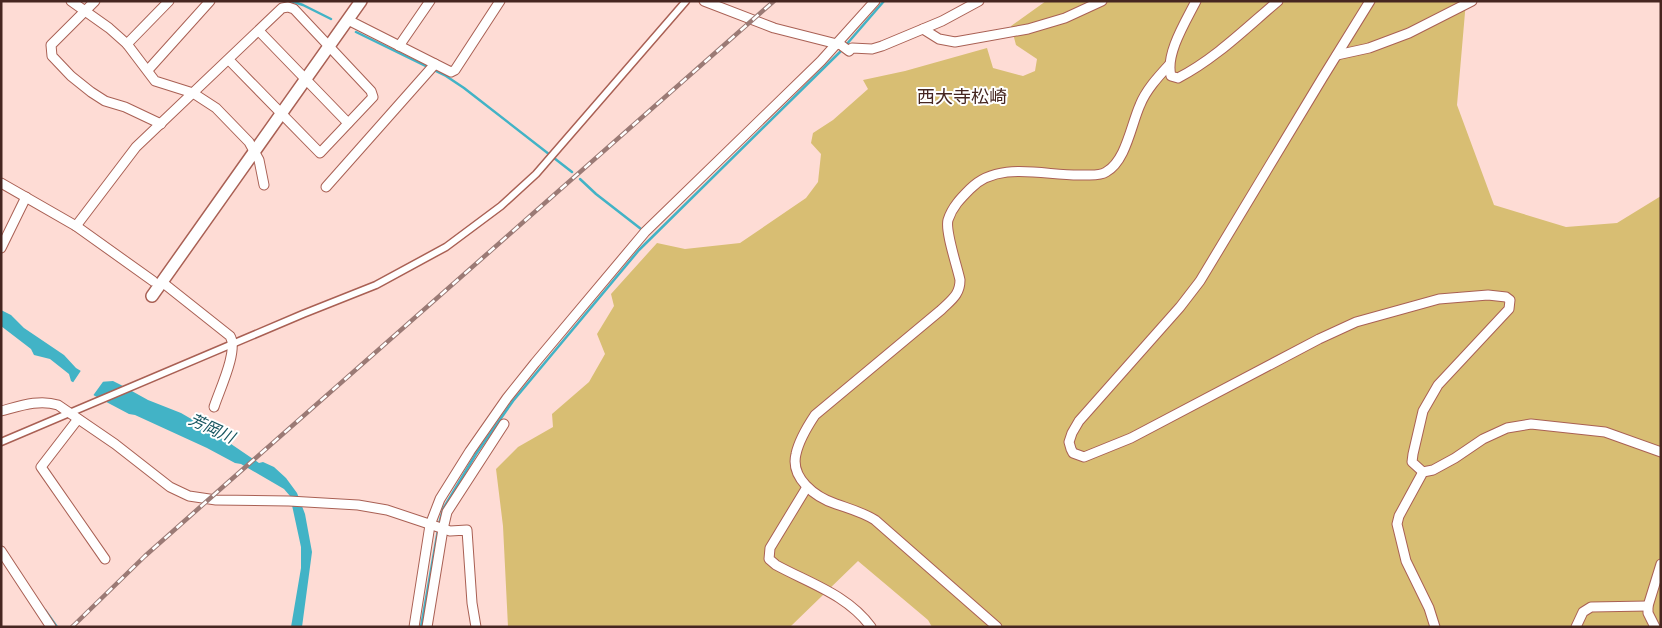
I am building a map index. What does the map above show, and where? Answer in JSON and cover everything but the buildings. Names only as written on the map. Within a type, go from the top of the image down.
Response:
[{"type":"street","points":[[71,1],[110,28],[127,44],[155,82],[193,94],[216,108],[249,142],[262,169],[264,186]]},
{"type":"street","points":[[95,1],[51,45],[52,56],[71,76],[105,101],[125,107],[161,124]]},
{"type":"street","points":[[127,44],[169,1]]},
{"type":"street","points":[[148,70],[210,1]]},
{"type":"street","points":[[152,296],[157,282],[254,152],[361,1]]},
{"type":"street","points":[[399,46],[430,1]]},
{"type":"street","points":[[348,20],[399,46],[433,67],[451,72],[455,70],[500,1]]},
{"type":"street","points":[[1,442],[376,285],[452,242],[501,206],[536,174],[686,1]]},
{"type":"street","points":[[414,627],[445,491],[507,398],[645,232],[821,61],[842,46],[875,1]]},
{"type":"street","points":[[707,2],[774,28],[842,46],[849,51],[852,48],[872,49],[924,29],[979,1]]},
{"type":"street","points":[[924,29],[939,39],[955,42],[1028,29],[1065,18],[1102,1]]},
{"type":"street","points":[[997,627],[875,520],[864,513],[821,498],[807,487],[797,472],[796,454],[804,431],[815,415],[941,310],[960,288],[948,222],[951,211],[959,199],[976,182],[1004,173],[1024,172],[1070,176],[1102,175],[1115,165],[1123,150],[1140,105],[1146,93],[1169,65],[1196,1]]},
{"type":"street","points":[[1169,65],[1171,76],[1178,78],[1192,71],[1215,55],[1278,1]]},
{"type":"street","points":[[1370,1],[1200,281],[1180,307],[1079,421],[1069,442],[1073,453],[1084,457],[1131,438],[1319,339],[1356,322],[1439,299],[1488,295],[1506,297],[1510,300],[1509,309],[1438,385],[1423,410],[1412,462],[1423,472]]},
{"type":"street","points":[[1337,55],[1370,48],[1409,33],[1472,1]]},
{"type":"street","points":[[76,226],[136,147],[282,8],[294,9],[371,90],[372,97],[320,153],[228,60]]},
{"type":"street","points":[[259,30],[348,124]]},
{"type":"street","points":[[326,187],[433,67]]},
{"type":"street","points":[[1,183],[76,226],[157,282],[230,336],[234,344],[233,352],[214,407]]},
{"type":"street","points":[[1,248],[26,197]]},
{"type":"street","points":[[1,411],[29,404],[48,402],[58,405],[140,462],[170,487],[189,496],[216,500],[343,503],[372,507],[450,531],[467,530],[472,603],[476,627]]},
{"type":"street","points":[[78,419],[41,467],[105,559]]},
{"type":"street","points":[[427,627],[437,527],[504,424]]},
{"type":"street","points":[[1435,627],[1429,608],[1406,561],[1397,524],[1399,516],[1423,472],[1432,470],[1455,458],[1483,438],[1507,428],[1531,424],[1605,432],[1661,452]]},
{"type":"street","points":[[807,487],[770,548],[769,559],[776,565],[844,600],[856,609],[870,627]]},
{"type":"street","points":[[1,551],[51,627]]},
{"type":"street","points":[[1655,627],[1648,613],[1648,606],[1651,590],[1661,564]]},
{"type":"street","points":[[1576,627],[1583,612],[1591,607],[1648,606]]},
{"type":"shaded area","points":[[1046,1],[1466,1],[1457,105],[1494,205],[1566,227],[1617,223],[1661,196],[1661,627],[932,627],[928,620],[858,561],[790,627],[508,627],[503,526],[496,469],[518,447],[553,427],[552,414],[589,382],[605,354],[597,334],[614,306],[611,294],[657,243],[685,249],[740,243],[806,198],[818,182],[821,154],[811,143],[813,133],[833,120],[868,89],[863,80],[905,71],[987,48],[993,68],[1023,76],[1035,71],[1037,59],[1016,45],[1011,26]]},
{"type":"water","points":[[1,310],[11,315],[24,328],[64,355],[76,368],[99,382],[113,381],[148,400],[181,413],[212,431],[259,463],[263,462],[274,467],[286,478],[297,493],[305,514],[312,552],[302,627],[291,627],[301,568],[301,547],[290,496],[284,489],[241,464],[235,463],[135,415],[129,414],[71,381],[69,374],[50,359],[34,355],[31,349],[1,326]]},
{"type":"pier","points":[[82,369],[100,379],[105,379],[92,397],[72,384]]},
{"type":"waterway","points":[[291,1],[331,19]]},
{"type":"waterway","points":[[846,45],[884,1]]},
{"type":"waterway","points":[[356,32],[446,76],[572,172]]},
{"type":"waterway","points":[[439,524],[443,509],[476,454],[513,401],[639,250],[843,49]]},
{"type":"waterway","points":[[580,179],[641,229]]},
{"type":"waterway","points":[[421,627],[438,530]]},
{"type":"waterway","points":[[45,610],[57,627]]},
{"type":"railway","points":[[72,627],[145,556],[774,1]]},
{"type":"district","name":"西大寺松崎","points":[[962,97]]},
{"type":"water label","name":"芳岡川","points":[[212,428]]}]
